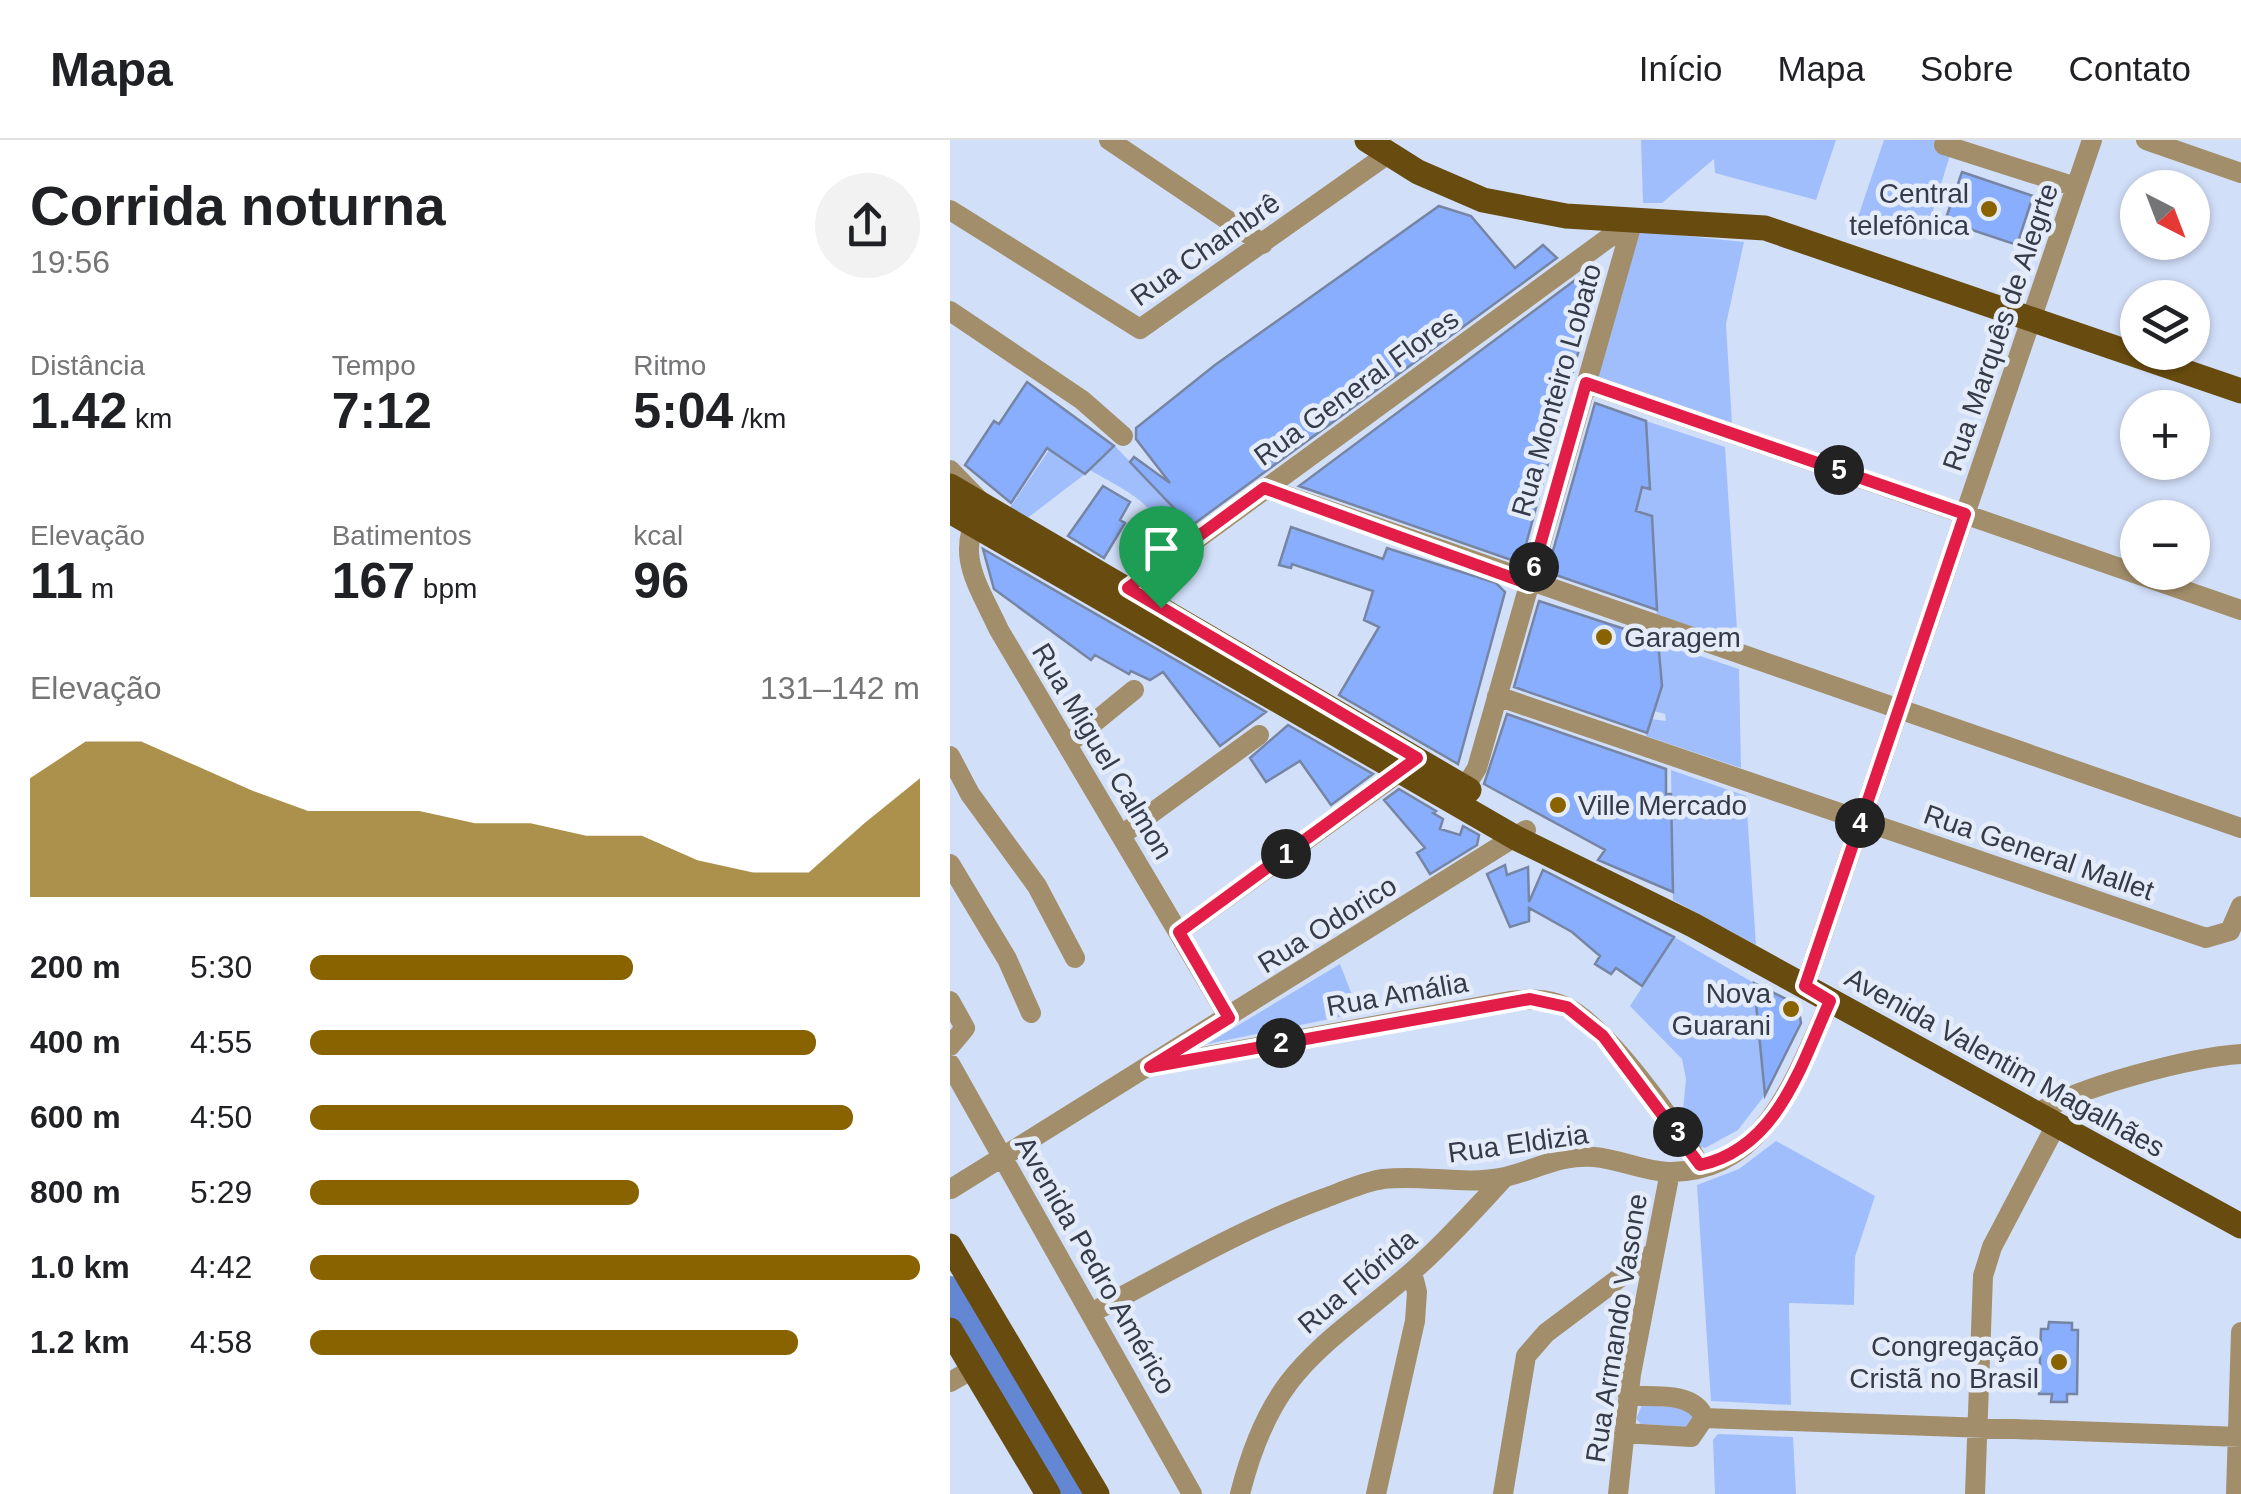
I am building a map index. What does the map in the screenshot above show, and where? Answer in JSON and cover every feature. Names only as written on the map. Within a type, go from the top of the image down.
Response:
[{"type":"main road","points":[[1377,147],[1483,200],[1525,211],[1765,228],[2241,390]]},
{"type":"main road","name":"Avenida Valentim Magalhães","points":[[950,486],[969,512],[1120,595],[1522,834],[2241,1226]]},
{"type":"main road","points":[[950,1246],[1097,1494]]},
{"type":"main road","points":[[950,1330],[1048,1494]]},
{"type":"street","points":[[1110,140],[1263,244]]},
{"type":"street","name":"Rua Marquês de Alegrte","points":[[1805,986],[2092,140]]},
{"type":"street","points":[[2146,140],[2241,172]]},
{"type":"street","points":[[1944,145],[2076,186]]},
{"type":"street","name":"Rua Chambrê","points":[[950,210],[1127,325],[1140,329],[1263,244],[1377,147]]},
{"type":"street","name":"Rua Monteiro Lobato","points":[[1461,795],[1497,696],[1633,220]]},
{"type":"street","name":"Rua General Flores","points":[[1120,595],[1633,220]]},
{"type":"street","points":[[950,311],[1082,400],[1124,436]]},
{"type":"street","points":[[1586,383],[2241,610]]},
{"type":"street","points":[[950,470],[969,512]]},
{"type":"street","points":[[1264,488],[1529,584],[2241,828]]},
{"type":"street","name":"Rua Miguel Calmon","points":[[969,512],[966,547],[973,574],[999,630],[1229,1018]]},
{"type":"street","points":[[1069,743],[1134,690]]},
{"type":"street","name":"Rua General Mallet","points":[[1497,696],[2206,938],[2224,936],[2241,906]]},
{"type":"street","points":[[1123,834],[1259,735]]},
{"type":"street","points":[[950,756],[970,794],[1037,886],[1074,958]]},
{"type":"street","points":[[1179,932],[1410,764]]},
{"type":"street","name":"Rua Odorico","points":[[951,1190],[1522,834]]},
{"type":"street","points":[[950,864],[1007,959],[1031,1013]]},
{"type":"street","name":"Rua Amália","points":[[1150,1067],[1510,1001],[1548,1000],[1567,1007],[1603,1036],[1700,1165]]},
{"type":"street","points":[[950,1001],[964,1028],[950,1046]]},
{"type":"street","name":"Rua Eldizia","points":[[1093,1312],[1249,1229],[1382,1179],[1458,1182],[1505,1177],[1574,1157],[1594,1156],[1670,1172],[1733,1154],[1766,1127],[1782,1104],[1830,1001]]},
{"type":"street","points":[[1975,1494],[1986,1262],[2046,1119],[2061,1099],[2213,1057],[2241,1054]]},
{"type":"street","name":"Avenida Pedro Américo","points":[[950,1064],[1192,1494]]},
{"type":"street","name":"Rua Armando Vasone","points":[[1618,1494],[1628,1396],[1670,1172]]},
{"type":"street","name":"Rua Flórida","points":[[1240,1494],[1257,1435],[1274,1399],[1326,1339],[1412,1272],[1505,1177]]},
{"type":"street","points":[[1503,1494],[1526,1356],[1546,1333],[1654,1252]]},
{"type":"street","points":[[1376,1494],[1415,1321],[1412,1272]]},
{"type":"street","points":[[2236,1494],[2241,1332]]},
{"type":"street","points":[[950,1382],[973,1368]]},
{"type":"street","points":[[1628,1396],[1688,1400],[1698,1406],[1704,1418]]},
{"type":"street","points":[[1704,1418],[2239,1437]]},
{"type":"street","points":[[1624,1433],[1691,1437],[1704,1418]]},
{"type":"shaded area","points":[[1641,140],[1836,140],[1816,200],[1715,173],[1714,159],[1662,203],[1643,203]]},
{"type":"shaded area","points":[[1884,140],[1939,140],[1950,155],[1924,240],[1857,220]]},
{"type":"shaded area","points":[[1630,230],[1744,242],[1726,324],[1732,424],[1586,383]]},
{"type":"shaded area","points":[[1646,421],[1725,447],[1738,644],[1657,619],[1652,516],[1605,503],[1637,505],[1642,487],[1650,488]]},
{"type":"shaded area","points":[[1115,446],[1193,528],[1150,558],[1141,545],[1157,525],[1154,516],[1130,493],[1090,470]]},
{"type":"shaded area","points":[[1049,450],[1085,474],[1025,520],[1009,509]]},
{"type":"shaded area","points":[[1658,642],[1739,669],[1741,768],[1646,736],[1651,719],[1666,721],[1665,714],[1654,711],[1662,686]]},
{"type":"shaded area","points":[[1671,770],[1746,796],[1756,945],[1673,900]]},
{"type":"shaded area","points":[[1674,937],[1754,983],[1765,1095],[1738,1130],[1705,1148],[1693,1145],[1683,1110],[1686,1079],[1682,1059],[1630,1006]]},
{"type":"shaded area","points":[[1340,964],[1359,1013],[1207,1044]]},
{"type":"shaded area","points":[[1776,1141],[1875,1196],[1855,1257],[1854,1305],[1789,1303],[1791,1405],[1711,1401],[1697,1185],[1739,1169]]},
{"type":"shaded area","points":[[1642,1405],[1688,1408],[1695,1417],[1685,1427],[1641,1424],[1636,1419]]},
{"type":"shaded area","points":[[1718,1434],[1793,1437],[1796,1494],[1715,1494],[1713,1440]]},
{"type":"building","name":"Central telefônica","points":[[1962,172],[2033,196],[2017,245],[1945,221]]},
{"type":"building","points":[[1439,206],[1471,216],[1515,268],[1543,245],[1557,258],[1191,526],[1130,462],[1134,457],[1170,483],[1136,439],[1136,428],[1215,365]]},
{"type":"building","points":[[1590,269],[1600,272],[1525,548],[1517,562],[1299,486]]},
{"type":"building","points":[[1027,382],[1114,446],[1085,474],[1047,448],[1011,503],[965,465],[994,421],[999,424]]},
{"type":"building","points":[[1595,403],[1646,421],[1650,489],[1642,487],[1636,511],[1652,516],[1657,610],[1547,572]]},
{"type":"building","points":[[1103,486],[1130,502],[1120,520],[1125,523],[1104,558],[1068,536]]},
{"type":"building","points":[[1291,527],[1383,559],[1387,548],[1496,583],[1505,592],[1458,764],[1339,695],[1379,627],[1364,620],[1373,591],[1292,564],[1291,568],[1279,565]]},
{"type":"building","points":[[983,549],[1266,712],[1220,746],[1163,672],[1150,680],[1131,671],[1129,674],[1095,655],[1091,660],[994,589]]},
{"type":"building","points":[[1539,601],[1658,640],[1662,686],[1647,733],[1514,687]]},
{"type":"building","points":[[1507,714],[1666,769],[1666,794],[1671,794],[1673,892],[1598,860],[1605,850],[1484,784]]},
{"type":"building","points":[[1288,725],[1373,774],[1331,805],[1300,761],[1266,782],[1250,758]]},
{"type":"building","points":[[1399,789],[1436,811],[1433,813],[1443,819],[1440,829],[1460,835],[1463,826],[1479,835],[1477,845],[1430,874],[1417,853],[1425,848],[1384,800]]},
{"type":"building","points":[[1505,865],[1507,875],[1528,867],[1529,902],[1543,870],[1674,937],[1642,986],[1616,968],[1611,974],[1595,964],[1600,956],[1572,932],[1529,908],[1529,921],[1510,927],[1487,874]]},
{"type":"building","points":[[1754,983],[1798,1005],[1801,1023],[1765,1095]]},
{"type":"building","name":"Congregação Cristã no Brasil","points":[[2049,1322],[2072,1323],[2072,1330],[2078,1330],[2077,1394],[2067,1394],[2067,1402],[2051,1402],[2052,1394],[2039,1394],[2041,1329],[2048,1329]]},
{"type":"waterway","points":[[950,1290],[1071,1494]]},
{"type":"place","name":"Central telefônica","points":[[1989,209]]},
{"type":"place","name":"Garagem","points":[[1604,637]]},
{"type":"place","name":"Ville Mercado","points":[[1558,805]]},
{"type":"place","name":"Nova Guarani","points":[[1791,1009]]},
{"type":"place","name":"Congregação Cristã no Brasil","points":[[2059,1362]]},
{"type":"route","points":[[1586,383],[1965,514],[1805,986],[1830,1001],[1782,1104],[1766,1127],[1733,1154],[1700,1165],[1603,1036],[1567,1007],[1548,1000],[1510,1001],[1150,1067],[1229,1018],[1179,932],[1417,758],[1161,608],[1128,588],[1264,488],[1529,584],[1586,383]]}]
